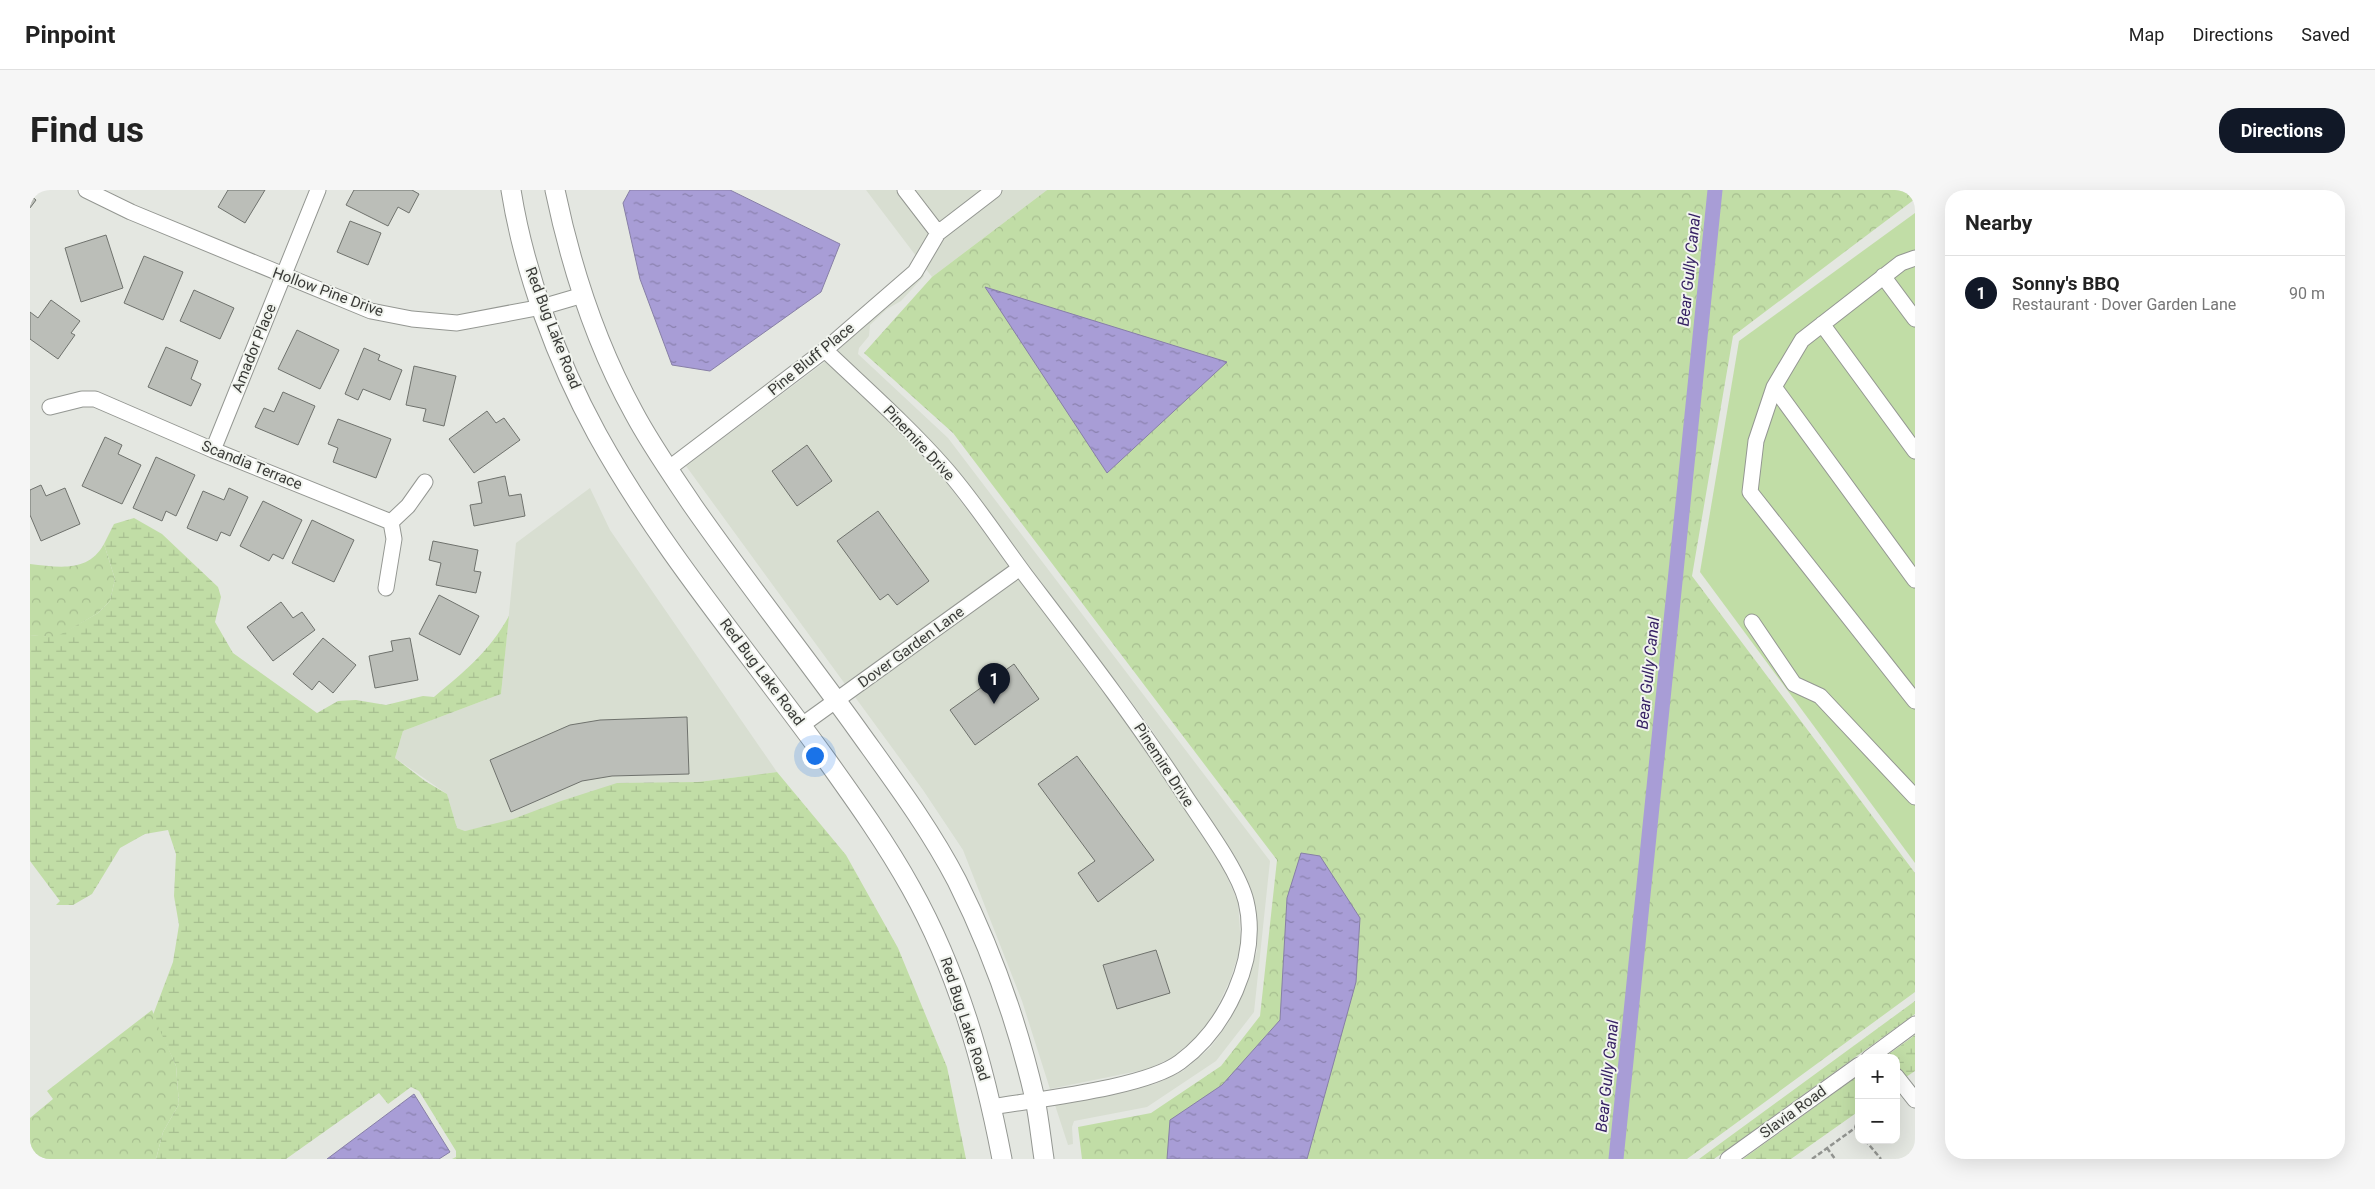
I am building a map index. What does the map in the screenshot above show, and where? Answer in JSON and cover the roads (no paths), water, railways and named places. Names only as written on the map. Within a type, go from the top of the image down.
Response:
[{"type":"main road","name":"Red Bug Lake Road","points":[[511,190],[516,222],[542,307],[564,365],[592,425],[633,493],[678,560],[802,725],[870,822],[911,888],[942,948],[971,1028],[992,1107],[1002,1159]]},
{"type":"main road","points":[[555,190],[563,228],[583,295],[604,353],[626,396],[668,469],[720,546],[836,700],[914,809],[956,880],[986,946],[1014,1024],[1035,1100],[1044,1159]]},
{"type":"street","name":"Hollow Pine Drive","points":[[86,190],[131,212],[371,311],[412,319],[457,323],[542,307],[583,295]]},
{"type":"street","name":"Amador Place","points":[[213,450],[318,190]]},
{"type":"street","points":[[906,190],[938,233],[994,190]]},
{"type":"street","name":"Pine Bluff Place","points":[[668,469],[825,350],[914,272],[938,233]]},
{"type":"street","points":[[1915,258],[1901,263],[1883,276],[1802,340],[1774,387],[1756,441],[1750,492],[1915,701]]},
{"type":"street","points":[[1883,276],[1915,319]]},
{"type":"street","points":[[1822,324],[1915,451]]},
{"type":"street","name":"Pinemire Drive","points":[[825,350],[904,424],[946,470],[1143,731],[1230,865],[1246,901],[1249,948],[1237,984],[1221,1019],[1204,1042],[1178,1064],[1152,1076],[992,1107]]},
{"type":"street","points":[[1774,387],[1915,580]]},
{"type":"street","name":"Scandia Terrace","points":[[50,407],[82,399],[96,400],[391,522]]},
{"type":"street","points":[[386,588],[394,538],[391,522],[408,506],[425,482]]},
{"type":"street","name":"Dover Garden Lane","points":[[802,725],[1020,568]]},
{"type":"street","points":[[1752,622],[1794,684],[1820,696],[1915,797]]},
{"type":"street","points":[[1878,1054],[1915,1024]]},
{"type":"street","name":"Slavia Road","points":[[1728,1159],[1855,1068]]},
{"type":"street","points":[[1900,1081],[1915,1100]]},
{"type":"water","points":[[630,190],[730,190],[840,244],[821,292],[710,371],[672,365],[640,279],[623,203]]},
{"type":"water","points":[[985,287],[1227,362],[1107,473]]},
{"type":"water","points":[[1301,853],[1320,856],[1360,918],[1356,982],[1307,1159],[1167,1159],[1170,1120],[1222,1085],[1280,1020],[1287,898]]},
{"type":"water","points":[[414,1094],[450,1152],[439,1159],[327,1159]]},
{"type":"waterway","name":"Bear Gully Canal","points":[[1616,1159],[1715,190]]},
{"type":"place","name":"Sonny's BBQ","points":[[994,704]]}]
